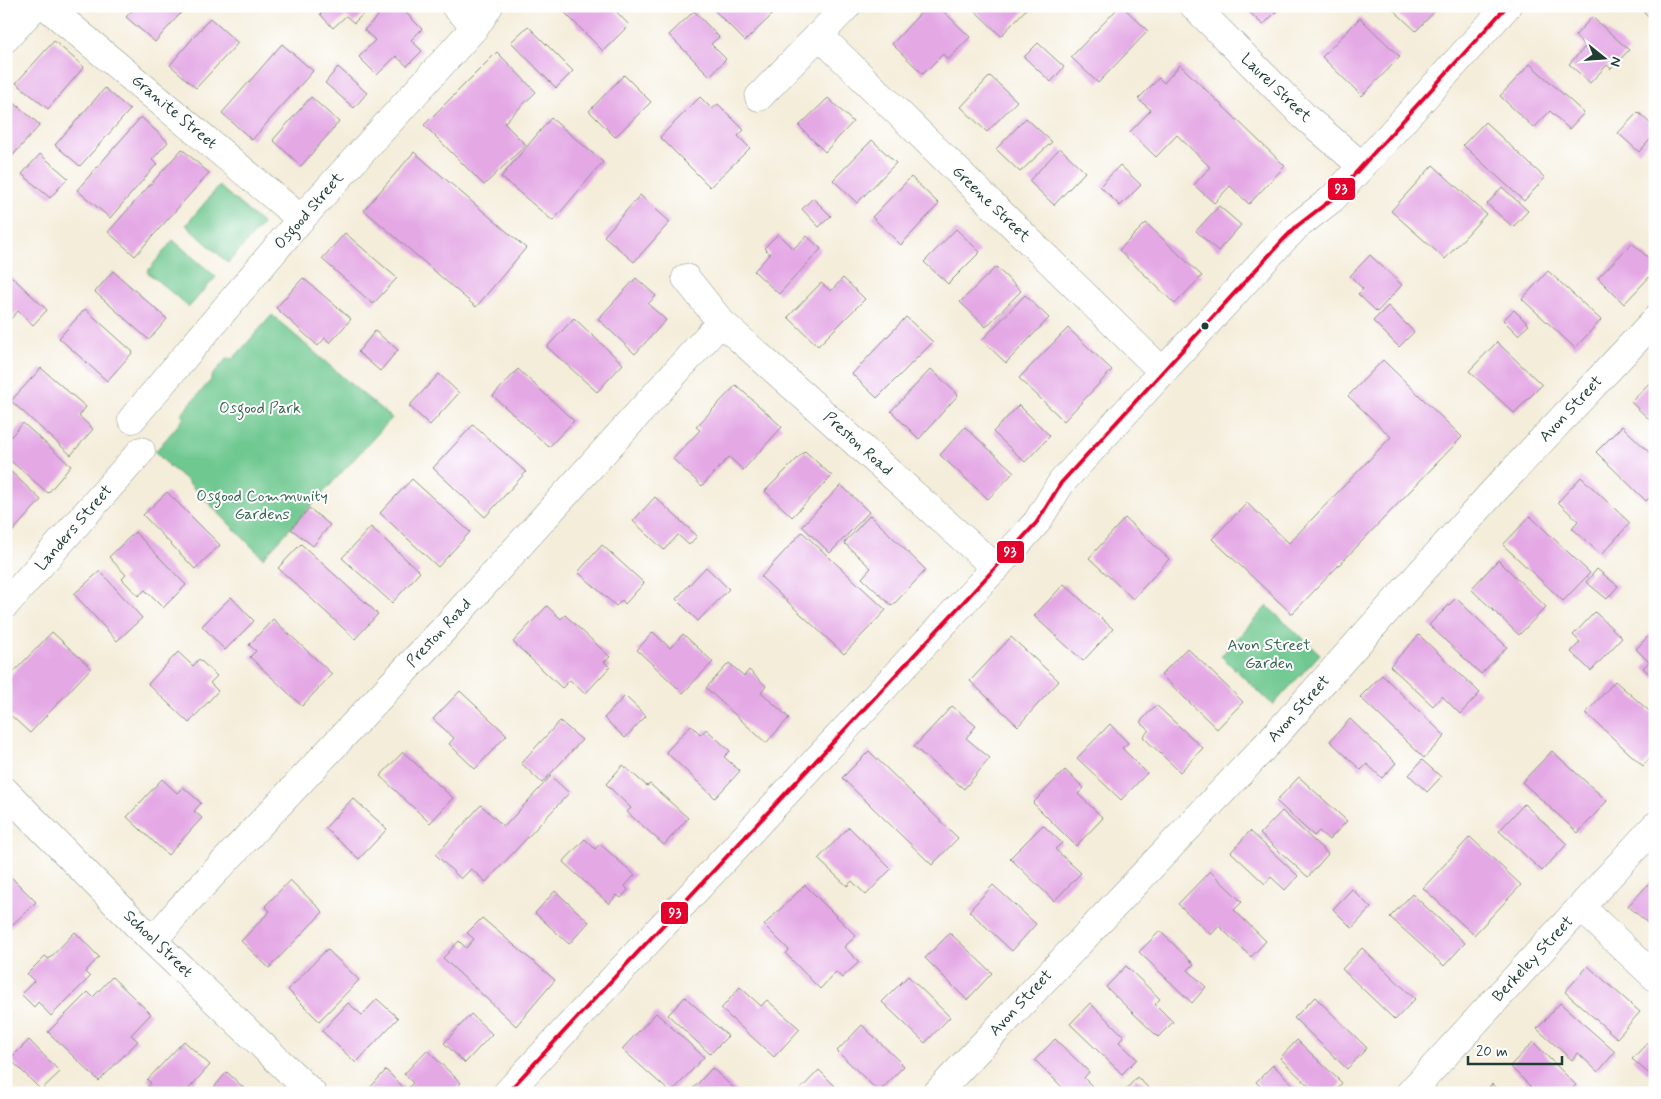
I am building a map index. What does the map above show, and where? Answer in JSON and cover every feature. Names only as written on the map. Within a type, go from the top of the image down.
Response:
[{"type":"street","points":[[6,38],[35,6]]},
{"type":"street","name":"Granite Street","points":[[46,6],[301,219]]},
{"type":"street","points":[[455,6],[482,16]]},
{"type":"street","points":[[758,97],[847,6]]},
{"type":"street","name":"Laurel Street","points":[[1194,6],[1305,117],[1362,166]]},
{"type":"street","points":[[507,1093],[996,568],[1037,522],[1061,483],[1283,240],[1297,226],[1332,199],[1508,6]]},
{"type":"street","name":"Osgood Street","points":[[132,419],[301,219],[482,16]]},
{"type":"street","name":"Greene Street","points":[[819,35],[1163,372]]},
{"type":"street","name":"Preston Road","points":[[686,278],[721,322],[996,568]]},
{"type":"street","name":"Avon Street","points":[[937,1093],[1270,741],[1493,492],[1655,320]]},
{"type":"street","name":"Preston Road","points":[[153,941],[180,909],[441,632],[721,322]]},
{"type":"street","name":"Landers Street","points":[[6,604],[141,451]]},
{"type":"street","name":"School Street","points":[[6,792],[153,941],[312,1093]]},
{"type":"street","name":"Berkeley Street","points":[[1410,1093],[1655,826]]},
{"type":"street","points":[[1581,907],[1655,977]]},
{"type":"green space","points":[[219,186],[263,224],[228,263],[186,225]]},
{"type":"green space","points":[[173,240],[216,277],[189,307],[147,272]]},
{"type":"green space","points":[[272,315],[392,418],[263,558],[184,478],[155,452],[184,418],[181,414],[211,380],[211,377],[227,358],[233,359]]},
{"type":"green space","name":"Avon Street Garden","points":[[1267,606],[1320,654],[1273,705],[1221,656]]},
{"type":"building","points":[[136,6],[187,6],[155,42],[126,17]]},
{"type":"building","points":[[328,6],[371,6],[354,23],[346,16],[333,28],[320,14]]},
{"type":"building","points":[[388,6],[399,6],[422,29],[411,40],[422,51],[407,66],[396,56],[377,75],[359,57],[375,40],[364,30]]},
{"type":"building","points":[[558,6],[611,6],[629,25],[603,51]]},
{"type":"building","points":[[710,6],[764,6],[772,15],[745,41]]},
{"type":"building","points":[[927,6],[938,6],[970,37],[948,60],[943,54],[923,74],[892,44]]},
{"type":"building","points":[[970,6],[1029,6],[1001,36]]},
{"type":"building","points":[[1120,6],[1148,31],[1098,83],[1071,57]]},
{"type":"building","points":[[1243,6],[1282,6],[1263,25]]},
{"type":"building","points":[[1389,6],[1440,6],[1416,31]]},
{"type":"building","points":[[1637,6],[1655,6],[1655,17],[1653,20]]},
{"type":"building","points":[[694,11],[719,37],[711,44],[726,59],[710,76],[669,35]]},
{"type":"building","points":[[1592,17],[1629,50],[1611,69],[1607,65],[1590,83],[1569,64],[1586,46],[1575,36]]},
{"type":"building","points":[[210,18],[238,43],[196,88],[170,65]]},
{"type":"building","points":[[1360,18],[1400,57],[1362,96],[1322,57]]},
{"type":"building","points":[[528,26],[573,71],[556,88],[511,42]]},
{"type":"building","points":[[54,41],[84,67],[48,109],[16,83]]},
{"type":"building","points":[[1038,43],[1064,67],[1051,82],[1024,57]]},
{"type":"building","points":[[282,44],[313,71],[252,140],[222,113]]},
{"type":"building","points":[[497,52],[536,92],[504,123],[526,145],[484,185],[424,125]]},
{"type":"building","points":[[1530,64],[1584,113],[1569,129],[1550,111],[1534,128],[1500,96]]},
{"type":"building","points":[[1180,65],[1285,166],[1249,204],[1230,186],[1214,203],[1194,185],[1210,167],[1177,135],[1156,157],[1130,132],[1151,110],[1138,99],[1159,78],[1164,83]]},
{"type":"building","points":[[338,67],[367,93],[354,108],[325,83]]},
{"type":"building","points":[[624,75],[651,102],[615,137],[589,111]]},
{"type":"building","points":[[990,76],[1017,101],[987,132],[961,107]]},
{"type":"building","points":[[105,88],[130,110],[80,166],[55,145]]},
{"type":"building","points":[[6,96],[40,125],[7,162],[6,162]]},
{"type":"building","points":[[311,97],[339,122],[301,166],[273,140]]},
{"type":"building","points":[[700,97],[712,109],[718,104],[744,130],[738,136],[750,148],[710,187],[660,137]]},
{"type":"building","points":[[828,98],[853,122],[825,152],[799,126]]},
{"type":"building","points":[[1638,112],[1655,128],[1655,134],[1639,152],[1618,133]]},
{"type":"building","points":[[141,117],[168,142],[152,160],[157,164],[110,218],[77,190]]},
{"type":"building","points":[[551,118],[603,162],[553,221],[501,177]]},
{"type":"building","points":[[1026,118],[1052,142],[1020,172],[996,149]]},
{"type":"building","points":[[1485,122],[1545,178],[1524,201],[1463,145]]},
{"type":"building","points":[[872,140],[896,163],[857,203],[833,180]]},
{"type":"building","points":[[1060,148],[1085,172],[1054,205],[1029,181]]},
{"type":"building","points":[[182,149],[209,173],[135,256],[108,232]]},
{"type":"building","points":[[414,152],[526,248],[476,307],[364,210]]},
{"type":"building","points":[[40,154],[68,178],[50,198],[22,174]]},
{"type":"building","points":[[1120,165],[1141,185],[1120,206],[1100,186]]},
{"type":"building","points":[[1433,165],[1486,214],[1445,259],[1391,211]]},
{"type":"building","points":[[911,177],[939,204],[901,245],[872,217]]},
{"type":"building","points":[[1502,187],[1528,211],[1513,227],[1487,204]]},
{"type":"building","points":[[640,195],[670,222],[634,262],[604,236]]},
{"type":"building","points":[[813,198],[831,216],[819,227],[802,209]]},
{"type":"building","points":[[1219,206],[1241,225],[1218,251],[1196,231]]},
{"type":"building","points":[[1146,223],[1202,276],[1175,304],[1119,250]]},
{"type":"building","points":[[956,229],[980,252],[948,284],[924,262]]},
{"type":"building","points":[[345,233],[397,278],[373,304],[322,259]]},
{"type":"building","points":[[778,234],[793,249],[807,236],[821,249],[779,294],[754,271],[770,254],[764,248]]},
{"type":"building","points":[[1632,243],[1655,264],[1655,271],[1624,304],[1598,278]]},
{"type":"building","points":[[1370,255],[1402,285],[1377,312],[1358,294],[1363,289],[1350,276]]},
{"type":"building","points":[[996,267],[1021,291],[986,327],[960,302]]},
{"type":"building","points":[[113,271],[167,319],[149,340],[95,292]]},
{"type":"building","points":[[1548,271],[1601,320],[1575,348],[1522,299]]},
{"type":"building","points":[[10,275],[47,310],[33,325],[18,311],[6,324],[6,279]]},
{"type":"building","points":[[303,278],[351,319],[330,343],[325,338],[318,346],[276,308]]},
{"type":"building","points":[[636,278],[656,296],[648,304],[666,320],[635,354],[598,319]]},
{"type":"building","points":[[843,278],[865,299],[818,346],[788,317],[821,283],[831,291]]},
{"type":"building","points":[[1025,295],[1049,318],[1006,363],[982,340]]},
{"type":"building","points":[[1388,306],[1414,332],[1399,347],[1373,321]]},
{"type":"building","points":[[85,309],[133,352],[107,381],[59,338]]},
{"type":"building","points":[[1514,310],[1529,325],[1518,335],[1503,320]]},
{"type":"building","points":[[906,317],[933,342],[877,398],[852,374]]},
{"type":"building","points":[[574,318],[623,364],[597,392],[547,347]]},
{"type":"building","points":[[1068,328],[1112,370],[1064,421],[1019,378]]},
{"type":"building","points":[[375,331],[398,350],[380,371],[358,352]]},
{"type":"building","points":[[1497,342],[1542,385],[1514,413],[1469,371]]},
{"type":"building","points":[[1383,360],[1462,437],[1292,614],[1212,539],[1247,503],[1289,543],[1391,437],[1348,396]]},
{"type":"building","points":[[41,368],[86,407],[79,416],[93,429],[71,455],[11,401]]},
{"type":"building","points":[[518,369],[574,421],[549,447],[493,396]]},
{"type":"building","points":[[931,369],[958,395],[919,439],[891,411]]},
{"type":"building","points":[[439,374],[459,393],[430,425],[409,406]]},
{"type":"building","points":[[1655,377],[1655,425],[1631,402]]},
{"type":"building","points":[[736,385],[782,427],[743,470],[729,457],[702,486],[673,459],[700,430],[696,427]]},
{"type":"building","points":[[1019,405],[1050,436],[1025,462],[993,432]]},
{"type":"building","points":[[23,423],[71,466],[48,493],[6,457],[6,442]]},
{"type":"building","points":[[473,425],[526,472],[485,517],[433,468]]},
{"type":"building","points":[[1622,426],[1655,458],[1655,492],[1646,501],[1596,452]]},
{"type":"building","points":[[965,427],[1014,472],[988,499],[940,455]]},
{"type":"building","points":[[805,451],[832,476],[792,517],[765,491]]},
{"type":"building","points":[[6,467],[41,500],[12,532],[6,527]]},
{"type":"building","points":[[1581,477],[1630,523],[1601,555],[1572,528],[1578,521],[1558,502]]},
{"type":"building","points":[[412,479],[470,532],[438,567],[380,513]]},
{"type":"building","points":[[841,485],[869,512],[830,553],[802,526]]},
{"type":"building","points":[[167,492],[220,545],[195,569],[143,515]]},
{"type":"building","points":[[655,497],[697,536],[689,545],[678,535],[664,550],[633,521]]},
{"type":"building","points":[[309,508],[330,525],[313,546],[291,529]]},
{"type":"building","points":[[870,515],[926,570],[892,606],[862,578],[871,568],[844,543]]},
{"type":"building","points":[[1530,516],[1590,573],[1563,601],[1503,545]]},
{"type":"building","points":[[1125,518],[1169,559],[1133,599],[1089,558]]},
{"type":"building","points":[[371,527],[420,572],[392,603],[342,558]]},
{"type":"building","points":[[135,532],[186,585],[163,608],[145,590],[138,596],[122,579],[126,575],[109,557]]},
{"type":"building","points":[[802,532],[886,610],[844,654],[761,577]]},
{"type":"building","points":[[301,544],[378,614],[355,639],[278,568]]},
{"type":"building","points":[[602,545],[644,583],[625,604],[622,600],[616,606],[578,572]]},
{"type":"building","points":[[1498,560],[1546,607],[1519,635],[1471,589]]},
{"type":"building","points":[[706,567],[729,589],[698,621],[676,599]]},
{"type":"building","points":[[1597,569],[1618,586],[1607,599],[1586,582]]},
{"type":"building","points":[[100,571],[142,618],[117,641],[74,594]]},
{"type":"building","points":[[1064,584],[1113,629],[1083,661],[1034,616]]},
{"type":"building","points":[[231,597],[254,621],[225,650],[202,626]]},
{"type":"building","points":[[1456,598],[1507,647],[1481,674],[1429,625]]},
{"type":"building","points":[[547,606],[561,619],[565,615],[610,657],[604,662],[610,667],[585,694],[570,680],[562,688],[513,642]]},
{"type":"building","points":[[1595,612],[1622,638],[1591,671],[1571,652],[1580,642],[1573,635]]},
{"type":"building","points":[[273,619],[332,674],[302,706],[250,657],[256,651],[249,645]]},
{"type":"building","points":[[1655,629],[1655,679],[1643,668],[1649,662],[1636,649]]},
{"type":"building","points":[[52,632],[91,668],[30,733],[6,711],[6,680]]},
{"type":"building","points":[[653,632],[670,648],[683,634],[713,662],[683,693],[637,650]]},
{"type":"building","points":[[1419,635],[1480,693],[1460,714],[1442,696],[1433,706],[1390,666]]},
{"type":"building","points":[[1011,637],[1059,681],[1018,726],[970,681]]},
{"type":"building","points":[[1187,648],[1243,702],[1217,729],[1161,675]]},
{"type":"building","points":[[178,652],[193,666],[199,659],[217,676],[210,683],[218,691],[189,723],[148,684]]},
{"type":"building","points":[[729,663],[744,676],[749,670],[766,686],[761,692],[789,718],[766,743],[706,688]]},
{"type":"building","points":[[1382,675],[1445,736],[1424,758],[1360,697]]},
{"type":"building","points":[[1615,681],[1655,716],[1655,753],[1643,766],[1586,713]]},
{"type":"building","points":[[460,691],[507,735],[475,769],[449,744],[454,738],[433,719]]},
{"type":"building","points":[[625,696],[646,716],[625,738],[604,718]]},
{"type":"building","points":[[1156,705],[1203,748],[1180,772],[1143,737],[1149,730],[1140,722]]},
{"type":"building","points":[[952,706],[976,726],[966,738],[990,758],[964,789],[914,747]]},
{"type":"building","points":[[1350,719],[1396,763],[1382,778],[1367,764],[1361,770],[1330,741]]},
{"type":"building","points":[[560,721],[582,740],[542,783],[521,763]]},
{"type":"building","points":[[1110,724],[1128,743],[1122,748],[1147,773],[1121,800],[1077,758]]},
{"type":"building","points":[[691,725],[701,735],[706,729],[730,751],[724,757],[740,771],[715,798],[666,752]]},
{"type":"building","points":[[869,751],[958,838],[932,865],[842,778]]},
{"type":"building","points":[[1552,751],[1607,801],[1578,833],[1522,782]]},
{"type":"building","points":[[403,752],[453,798],[430,823],[380,776]]},
{"type":"building","points":[[1422,760],[1441,777],[1427,792],[1409,775]]},
{"type":"building","points":[[623,765],[647,786],[650,784],[688,818],[664,845],[627,812],[631,808],[606,784]]},
{"type":"building","points":[[1065,770],[1084,788],[1078,794],[1103,818],[1076,846],[1033,803]]},
{"type":"building","points":[[551,776],[569,793],[486,882],[471,869],[461,879],[436,855],[481,805],[504,827]]},
{"type":"building","points":[[1299,777],[1347,821],[1329,840],[1319,831],[1314,836],[1276,801]]},
{"type":"building","points":[[162,779],[177,793],[183,787],[201,803],[194,811],[202,818],[168,855],[127,817]]},
{"type":"building","points":[[353,798],[387,829],[359,859],[325,828]]},
{"type":"building","points":[[1524,804],[1567,844],[1542,871],[1499,831]]},
{"type":"building","points":[[1282,811],[1328,854],[1308,877],[1260,834]]},
{"type":"building","points":[[1043,825],[1062,843],[1055,849],[1081,873],[1054,901],[1010,858]]},
{"type":"building","points":[[849,827],[891,869],[866,895],[852,881],[847,886],[818,859]]},
{"type":"building","points":[[1250,831],[1298,876],[1285,890],[1271,877],[1265,884],[1231,852]]},
{"type":"building","points":[[1470,837],[1521,885],[1474,935],[1423,888]]},
{"type":"building","points":[[585,839],[595,849],[600,844],[635,875],[625,886],[628,890],[621,898],[617,895],[609,904],[563,862]]},
{"type":"building","points":[[1210,871],[1242,902],[1234,910],[1266,941],[1251,957],[1219,926],[1211,935],[1178,904]]},
{"type":"building","points":[[6,872],[36,902],[6,931]]},
{"type":"building","points":[[1655,877],[1655,929],[1628,906]]},
{"type":"building","points":[[290,880],[323,912],[269,968],[241,941],[270,911],[265,906]]},
{"type":"building","points":[[805,885],[856,936],[844,947],[859,962],[842,978],[836,972],[820,989],[786,954],[789,950],[764,925]]},
{"type":"building","points":[[993,885],[1036,924],[1012,951],[969,911]]},
{"type":"building","points":[[1352,889],[1371,908],[1352,928],[1333,909]]},
{"type":"building","points":[[555,891],[589,922],[569,944],[535,913]]},
{"type":"building","points":[[1412,894],[1465,943],[1444,966],[1390,917]]},
{"type":"building","points":[[482,918],[555,980],[516,1026],[443,958],[459,941],[466,948],[474,939],[467,933]]},
{"type":"building","points":[[1160,931],[1194,964],[1188,970],[1206,987],[1192,1003],[1139,952]]},
{"type":"building","points":[[75,932],[99,957],[85,972],[90,977],[51,1016],[38,1002],[34,1007],[21,994],[34,981],[27,974],[45,956],[49,959]]},
{"type":"building","points":[[950,933],[992,973],[967,1000],[925,958]]},
{"type":"building","points":[[1362,948],[1415,999],[1395,1020],[1342,969]]},
{"type":"building","points":[[327,949],[359,980],[319,1021],[288,990]]},
{"type":"building","points":[[1126,966],[1160,999],[1155,1004],[1173,1022],[1158,1037],[1106,987]]},
{"type":"building","points":[[1588,966],[1640,1012],[1617,1038],[1565,992]]},
{"type":"building","points":[[908,976],[950,1017],[925,1043],[882,1002]]},
{"type":"building","points":[[112,977],[151,1014],[131,1035],[138,1041],[99,1081],[48,1032],[88,992],[93,997]]},
{"type":"building","points":[[740,987],[761,1006],[767,1000],[800,1029],[774,1057],[721,1009]]},
{"type":"building","points":[[685,997],[728,1036],[710,1054],[668,1015]]},
{"type":"building","points":[[1315,997],[1367,1048],[1347,1069],[1294,1018]]},
{"type":"building","points":[[377,999],[398,1018],[356,1063],[322,1031],[348,1003],[362,1015]]},
{"type":"building","points":[[1090,1003],[1124,1036],[1119,1042],[1137,1059],[1122,1074],[1070,1024]]},
{"type":"building","points":[[1560,1003],[1615,1052],[1598,1072],[1578,1053],[1572,1060],[1537,1029]]},
{"type":"building","points":[[656,1013],[704,1057],[671,1093],[622,1049]]},
{"type":"building","points":[[471,1014],[492,1034],[465,1063],[444,1043]]},
{"type":"building","points":[[862,1025],[904,1066],[879,1092],[837,1051]]},
{"type":"building","points":[[1655,1035],[1655,1079],[1632,1059]]},
{"type":"building","points":[[1055,1039],[1089,1072],[1084,1078],[1099,1093],[1068,1093],[1035,1060]]},
{"type":"building","points":[[29,1040],[60,1072],[41,1090],[10,1059]]},
{"type":"building","points":[[1297,1040],[1342,1083],[1333,1093],[1316,1093],[1280,1058]]},
{"type":"building","points":[[184,1041],[210,1065],[185,1093],[142,1093],[151,1083],[147,1080]]},
{"type":"building","points":[[1533,1042],[1576,1085],[1568,1093],[1554,1093],[1550,1089],[1547,1093],[1537,1093],[1510,1066]]},
{"type":"building","points":[[427,1050],[461,1083],[452,1093],[371,1093],[368,1090],[386,1070],[406,1090],[413,1083],[404,1074]]},
{"type":"building","points":[[1273,1065],[1302,1093],[1267,1093],[1256,1082]]},
{"type":"building","points":[[712,1068],[739,1093],[689,1093]]},
{"type":"building","points":[[819,1070],[842,1093],[797,1093]]},
{"type":"building","points":[[227,1072],[249,1093],[209,1093]]},
{"type":"building","points":[[1137,1077],[1154,1093],[1123,1093]]},
{"type":"building","points":[[1492,1084],[1500,1093],[1483,1093]]},
{"type":"transit line","name":"93","points":[[507,1093],[1010,552],[1037,522],[1061,483],[1283,240],[1297,226],[1332,199],[1507,6]]},
{"type":"park label","name":"Osgood Park","points":[[260,408]]},
{"type":"park label","name":"Osgood Community Gardens","points":[[262,505]]}]
